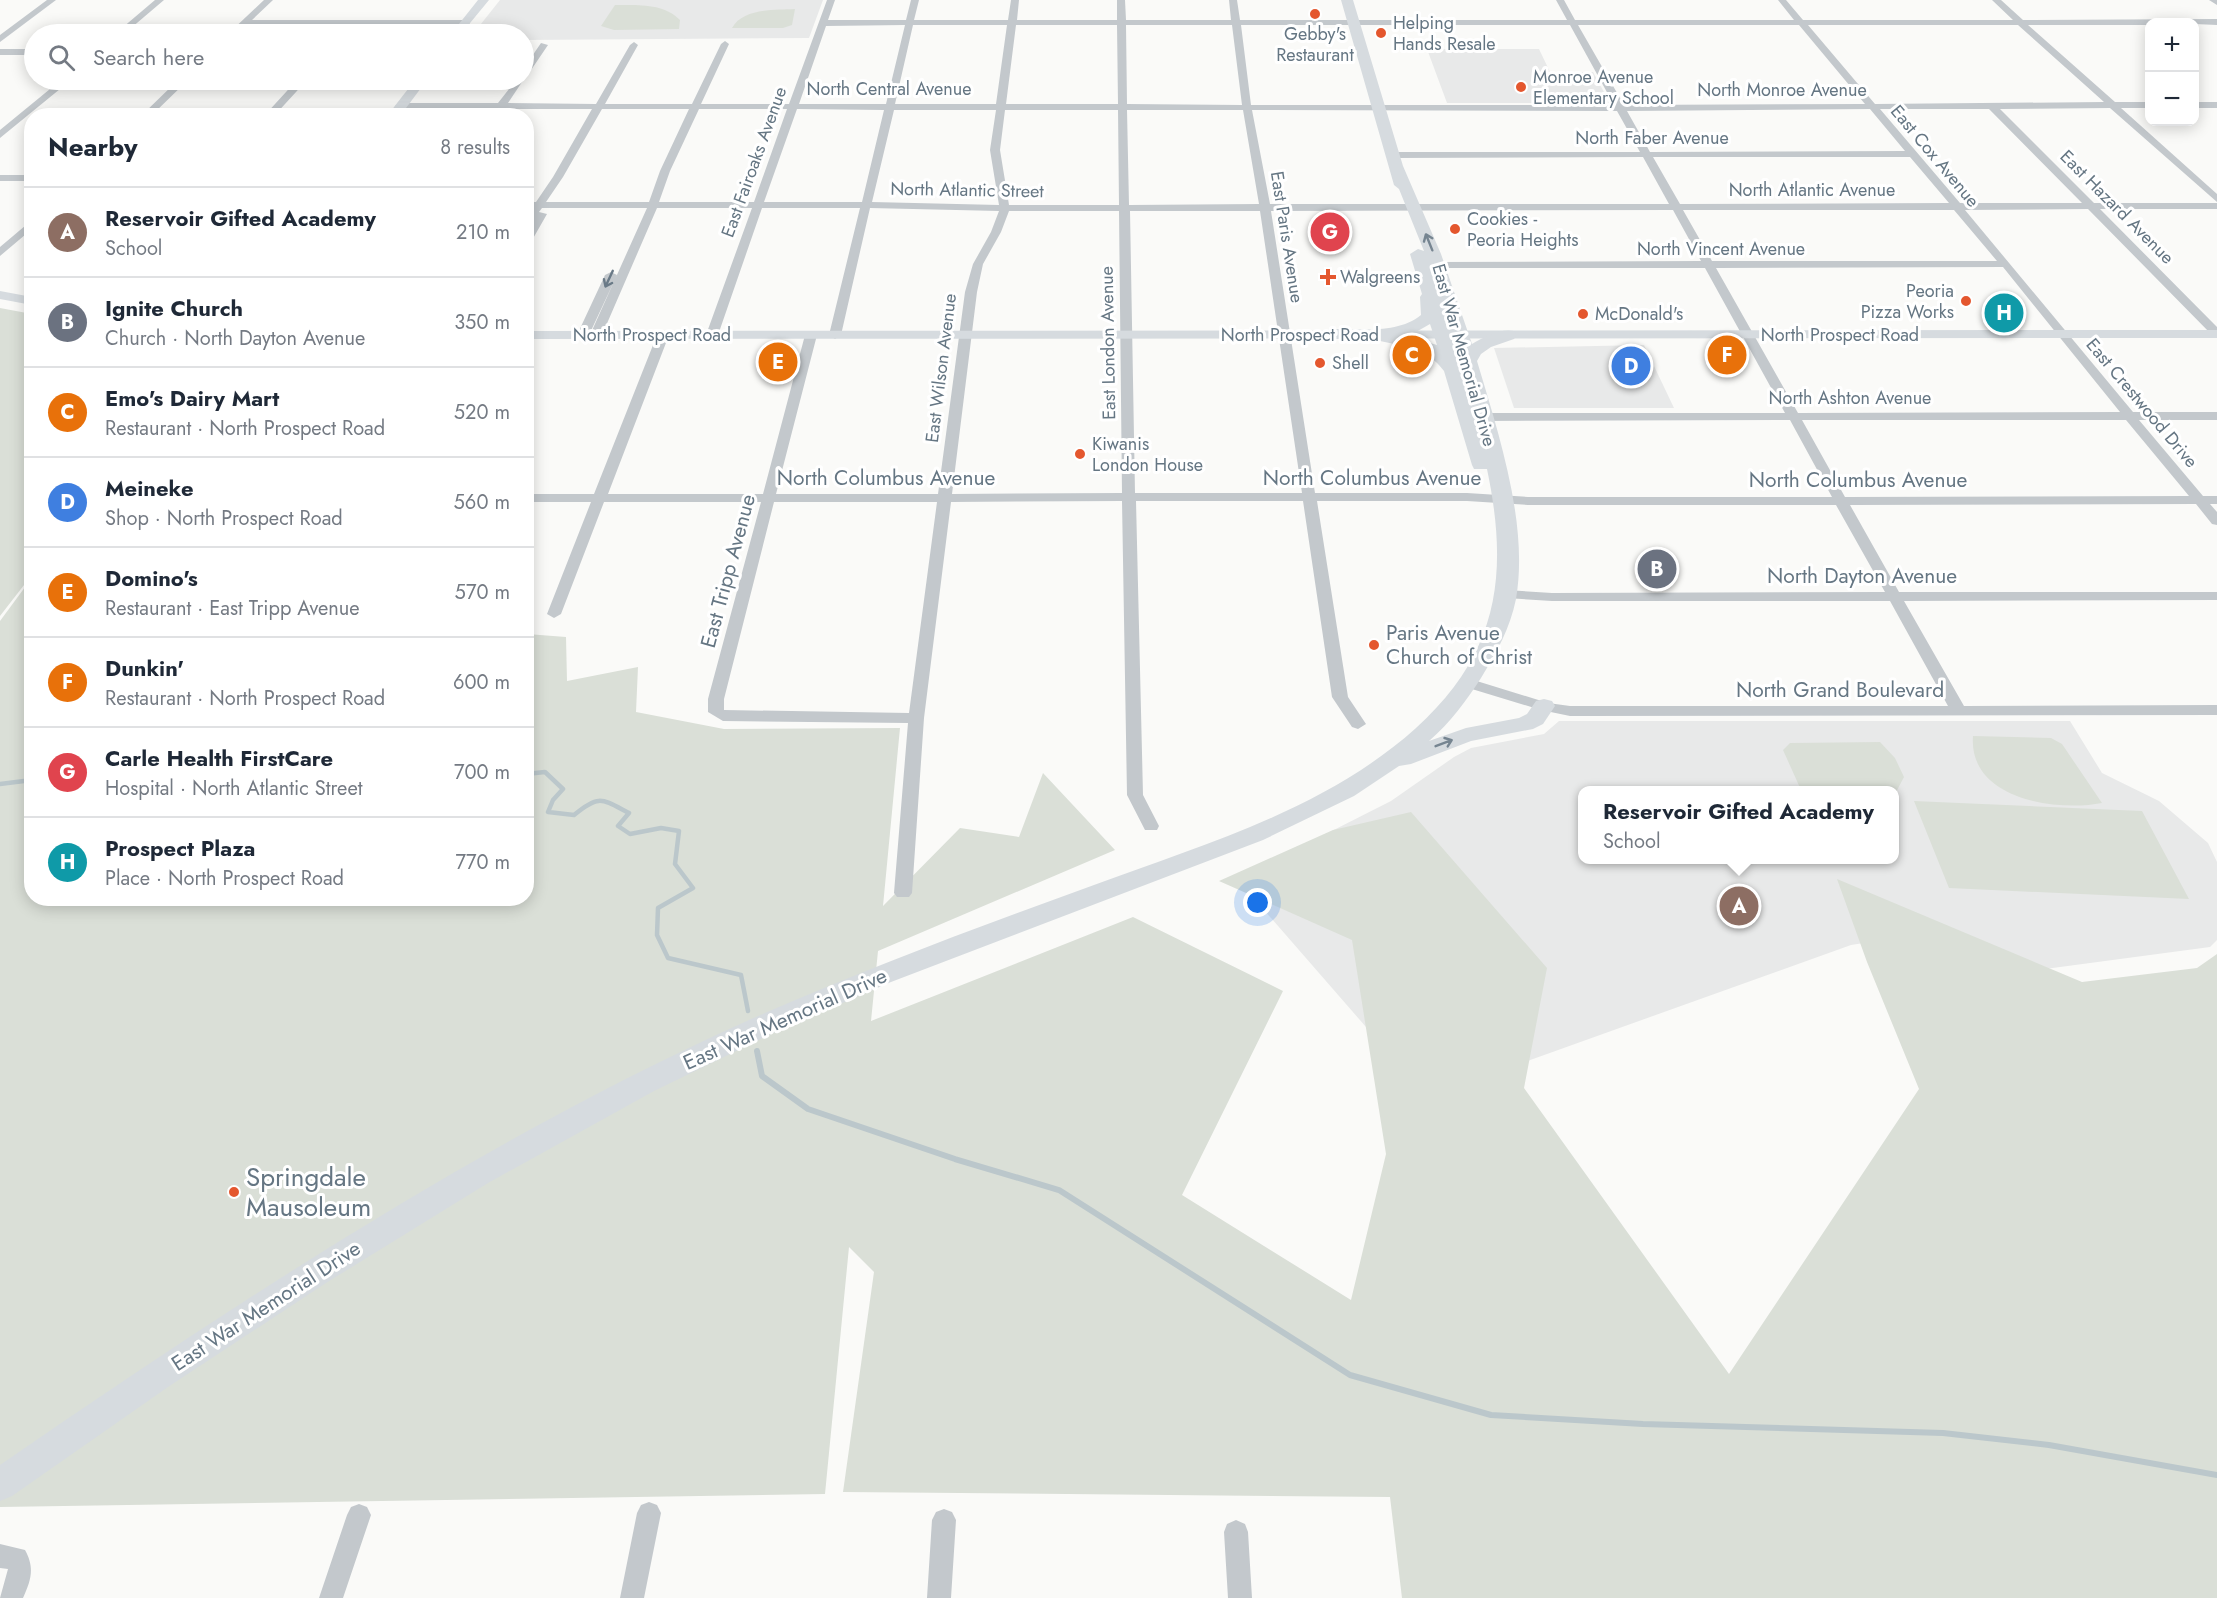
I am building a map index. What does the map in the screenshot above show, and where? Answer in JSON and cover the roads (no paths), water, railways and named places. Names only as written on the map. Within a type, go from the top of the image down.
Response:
[{"type":"highway","name":"East War Memorial Drive","points":[[0,1485],[72,1433],[284,1293],[432,1201],[644,1083],[731,1041],[907,965],[1279,825],[1371,774],[1431,726],[1467,683],[1492,640],[1506,594],[1507,547],[1483,417],[1468,361],[1460,335],[1431,269],[1409,208],[1347,0]]},
{"type":"highway","name":"East War Memorial Drive","points":[[1431,269],[1440,335],[1497,499]]},
{"type":"highway","points":[[1332,334],[1402,330],[1424,322],[1430,310],[1431,269]]},
{"type":"highway","points":[[1354,335],[1388,337],[1425,346],[1442,356],[1452,372]]},
{"type":"highway","points":[[1468,361],[1480,345],[1508,335]]},
{"type":"highway","points":[[1371,774],[1459,737],[1525,724],[1535,719],[1544,706]]},
{"type":"main road","points":[[466,23],[484,0]]},
{"type":"main road","points":[[399,108],[413,90]]},
{"type":"main road","points":[[0,295],[24,300]]},
{"type":"main road","name":"North Prospect Road","points":[[534,335],[2061,334],[2214,337]]},
{"type":"street","points":[[0,39],[52,0]]},
{"type":"street","points":[[131,24],[160,0]]},
{"type":"street","points":[[244,23],[269,0]]},
{"type":"street","name":"East Fairoaks Avenue","points":[[712,335],[831,0]]},
{"type":"street","points":[[835,336],[915,0]]},
{"type":"street","name":"East Wilson Avenue","points":[[903,893],[916,718],[964,335],[975,270],[999,228],[1004,208],[1004,190],[995,155],[1015,0]]},
{"type":"street","name":"East London Avenue","points":[[1121,0],[1134,793],[1151,826]]},
{"type":"street","name":"East Paris Avenue","points":[[1233,0],[1247,106],[1265,208],[1340,697],[1358,724]]},
{"type":"street","points":[[1560,0],[1959,711]]},
{"type":"street","name":"East Cox Avenue","points":[[1782,0],[2042,307],[2061,334]]},
{"type":"street","points":[[1996,0],[2217,199]]},
{"type":"street","points":[[823,22],[2217,22]]},
{"type":"street","points":[[244,23],[466,23]]},
{"type":"street","points":[[589,335],[725,44]]},
{"type":"street","points":[[534,60],[544,45]]},
{"type":"street","points":[[537,205],[558,177],[634,45]]},
{"type":"street","points":[[0,52],[24,52]]},
{"type":"street","points":[[32,108],[54,90]]},
{"type":"street","points":[[153,108],[172,90]]},
{"type":"street","points":[[276,108],[293,90]]},
{"type":"street","points":[[501,106],[512,90]]},
{"type":"street","name":"North Monroe Avenue","points":[[1379,107],[2145,105]]},
{"type":"street","points":[[2199,105],[2217,105]]},
{"type":"street","name":"North Central Avenue","points":[[459,108],[501,106],[1379,107]]},
{"type":"street","name":"East Hazard Avenue","points":[[1992,106],[2091,206],[2214,337]]},
{"type":"street","points":[[0,135],[24,115]]},
{"type":"street","name":"North Faber Avenue","points":[[1396,162],[1647,155],[1911,154]]},
{"type":"street","points":[[0,178],[24,178]]},
{"type":"street","name":"North Atlantic Street","points":[[537,205],[1409,208]]},
{"type":"street","name":"North Atlantic Avenue","points":[[1409,208],[2217,206]]},
{"type":"street","points":[[0,253],[24,230]]},
{"type":"street","name":"North Vincent Avenue","points":[[1431,269],[2005,264]]},
{"type":"street","name":"East Crestwood Drive","points":[[2061,334],[2217,521]]},
{"type":"street","points":[[554,614],[663,335]]},
{"type":"street","name":"East Tripp Avenue","points":[[811,336],[716,699],[716,712],[723,716],[916,718]]},
{"type":"street","name":"North Ashton Avenue","points":[[1483,417],[2217,416]]},
{"type":"street","name":"North Columbus Avenue","points":[[534,498],[2217,500]]},
{"type":"street","name":"North Dayton Avenue","points":[[1506,594],[1552,597],[2217,596]]},
{"type":"street","name":"North Grand Boulevard","points":[[1467,683],[1544,706],[1570,711],[2217,710]]},
{"type":"street","points":[[632,1598],[649,1513]]},
{"type":"street","points":[[331,1598],[359,1515]]},
{"type":"street","points":[[939,1598],[944,1521]]},
{"type":"street","points":[[1236,1532],[1240,1598]]},
{"type":"street","points":[[0,1556],[15,1558],[20,1566],[18,1580],[10,1598]]},
{"type":"waterway","points":[[534,773],[545,772],[563,789],[553,800],[548,812],[574,815],[589,804],[601,801],[613,804],[629,813],[618,826],[630,834],[661,828],[679,831],[675,864],[693,888],[658,908],[657,935],[668,958],[741,975],[748,1011]]},
{"type":"waterway","points":[[0,784],[24,781]]},
{"type":"waterway","points":[[757,1051],[762,1076],[808,1109],[955,1159],[1059,1190],[1350,1375],[1491,1415],[1643,1424],[1943,1433],[2049,1445],[2217,1475]]},
{"type":"place","name":"Gebby's Restaurant","points":[[1315,14]]},
{"type":"place","name":"Helping Hands Resale","points":[[1381,33]]},
{"type":"place","name":"Monroe Avenue Elementary School","points":[[1521,87]]},
{"type":"place","name":"Cookies - Peoria Heights","points":[[1455,229]]},
{"type":"place","name":"Carle Health FirstCare","points":[[1330,232]]},
{"type":"place","name":"Walgreens","points":[[1328,277]]},
{"type":"place","name":"Peoria Pizza Works","points":[[1966,301]]},
{"type":"place","name":"Prospect Plaza","points":[[2004,313]]},
{"type":"place","name":"McDonald's","points":[[1583,314]]},
{"type":"place","name":"Emo's Dairy Mart","points":[[1412,355]]},
{"type":"place","name":"Dunkin'","points":[[1727,355]]},
{"type":"place","name":"Domino's","points":[[778,362]]},
{"type":"place","name":"Shell","points":[[1320,363]]},
{"type":"place","name":"Meineke","points":[[1631,366]]},
{"type":"place","name":"Kiwanis London House","points":[[1080,454]]},
{"type":"place","name":"Ignite Church","points":[[1657,569]]},
{"type":"place","name":"Paris Avenue Church of Christ","points":[[1374,645]]},
{"type":"place","name":"Reservoir Gifted Academy","points":[[1739,906]]},
{"type":"place","name":"Springdale Mausoleum","points":[[234,1192]]}]
